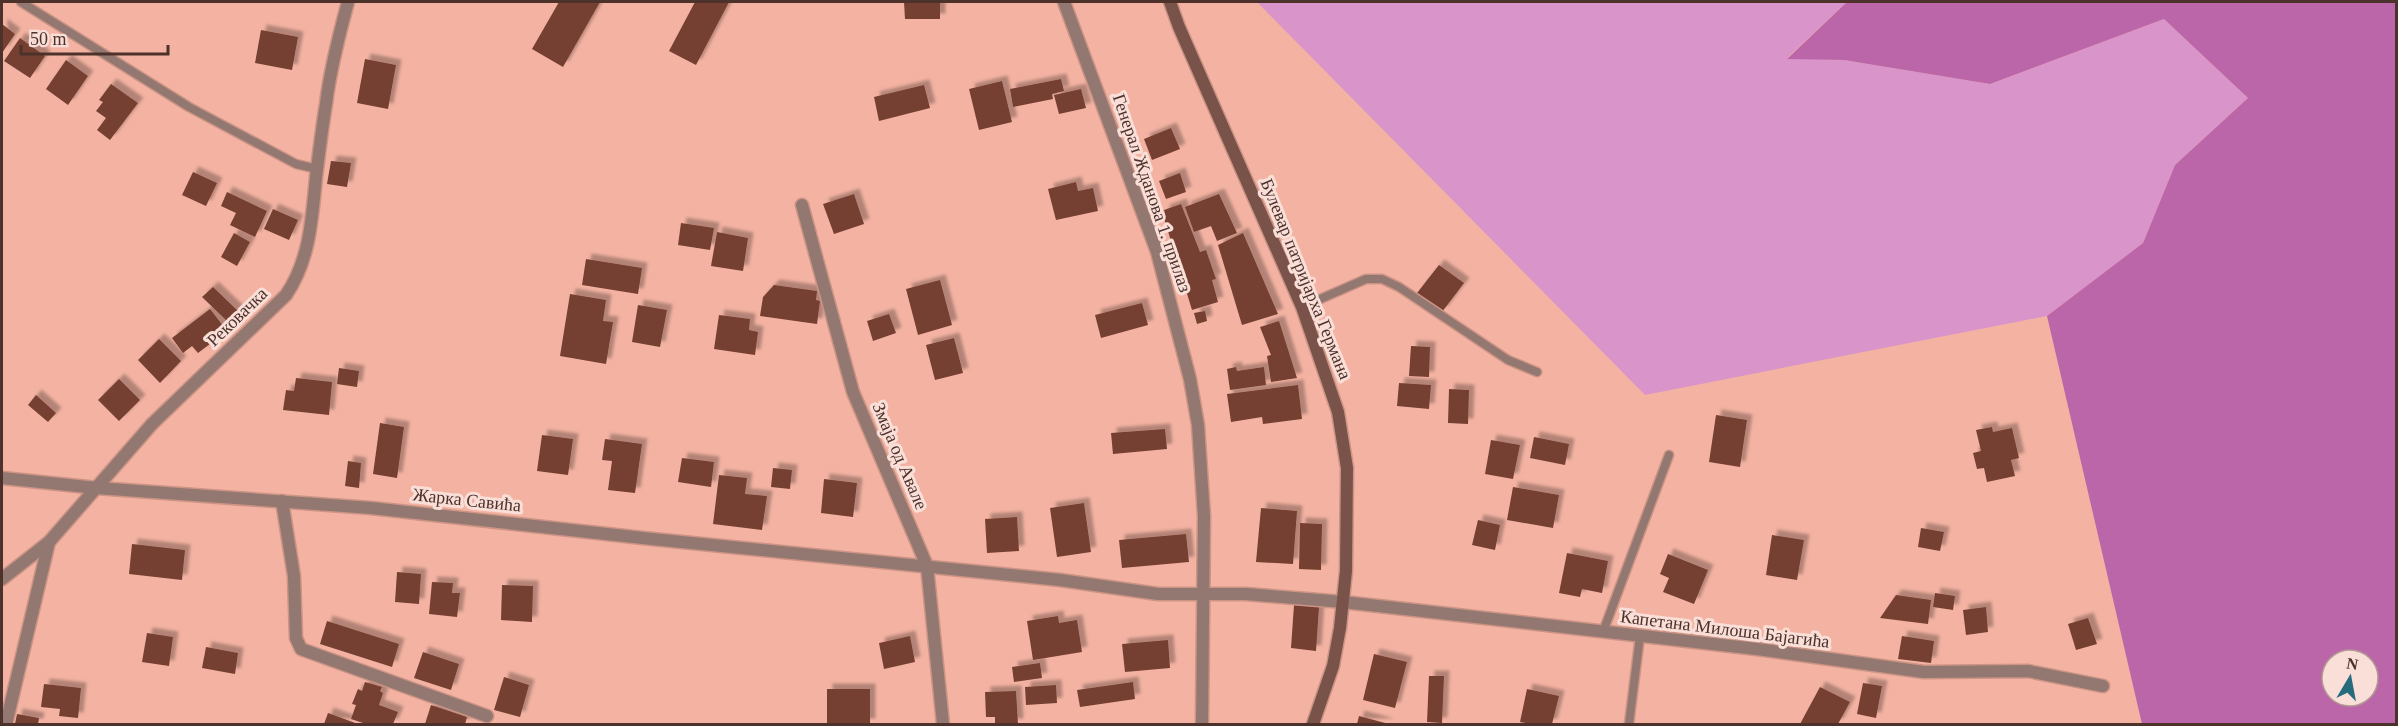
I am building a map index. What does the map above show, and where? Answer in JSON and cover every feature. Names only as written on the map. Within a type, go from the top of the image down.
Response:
[{"type":"main road","name":"Булевар патријарха Германа","points":[[1170,2],[1302,307],[1338,412],[1347,468],[1347,551],[1343,602],[1333,666],[1313,724]]},
{"type":"street","name":"Рековачка","points":[[2,579],[49,542],[152,424],[286,295],[294,283],[304,258],[310,231],[326,101],[348,2]]},
{"type":"street","name":"Генерал Жданова 1. прилаз","points":[[1064,2],[1157,252],[1180,337],[1198,425],[1204,516],[1202,724]]},
{"type":"street","name":"Змаја од Авале","points":[[802,205],[853,393],[927,566],[943,724]]},
{"type":"street","name":"Жарка Савића","points":[[2,478],[97,488],[371,508],[652,540],[1060,580],[1158,594],[1204,594]]},
{"type":"street","points":[[282,501],[294,576],[296,638],[301,649],[487,716]]},
{"type":"street","points":[[6,724],[49,542]]},
{"type":"street","name":"Капетана Милоша Бајагића","points":[[1204,594],[1246,594],[1343,602],[1757,649],[1924,672],[2028,671],[2103,686]]},
{"type":"lane","points":[[21,2],[189,107],[296,164],[317,169]]},
{"type":"lane","points":[[1302,307],[1366,279],[1382,279],[1399,287],[1508,360],[1538,372]]},
{"type":"lane","points":[[1603,632],[1669,455]]},
{"type":"lane","points":[[1629,724],[1640,636]]},
{"type":"shaded area","points":[[1257,2],[1847,2],[1787,58],[1844,60],[1990,84],[2164,19],[2248,98],[2175,165],[2143,243],[2047,316],[1645,395]]},
{"type":"shaded area","points":[[1847,2],[2396,2],[2396,724],[2142,724],[2047,316],[2143,243],[2175,165],[2248,98],[2164,19],[1990,84],[1844,60],[1787,59]]},
{"type":"building","points":[[559,2],[600,2],[563,67],[532,49]]},
{"type":"building","points":[[695,2],[729,2],[696,65],[669,51]]},
{"type":"building","points":[[904,2],[940,2],[940,19],[905,19]]},
{"type":"building","points":[[2,24],[15,34],[2,53]]},
{"type":"building","points":[[261,30],[298,37],[292,70],[255,63]]},
{"type":"building","points":[[20,38],[45,56],[30,78],[4,61]]},
{"type":"building","points":[[365,59],[396,65],[388,109],[357,103]]},
{"type":"building","points":[[66,60],[88,76],[68,105],[46,89]]},
{"type":"building","points":[[1061,79],[1064,91],[1052,94],[1053,99],[1013,107],[1010,89]]},
{"type":"building","points":[[1002,81],[1012,122],[979,130],[969,89]]},
{"type":"building","points":[[111,84],[138,103],[110,140],[97,130],[106,118],[96,111],[103,102],[99,100]]},
{"type":"building","points":[[924,85],[930,108],[879,121],[874,97]]},
{"type":"building","points":[[1081,89],[1086,108],[1059,114],[1054,95]]},
{"type":"building","points":[[1171,128],[1180,149],[1152,160],[1144,139]]},
{"type":"building","points":[[331,161],[351,163],[347,187],[327,184]]},
{"type":"building","points":[[193,172],[217,183],[206,206],[182,195]]},
{"type":"building","points":[[1180,173],[1186,192],[1166,199],[1159,181]]},
{"type":"building","points":[[1076,182],[1078,191],[1093,188],[1098,211],[1056,220],[1048,189]]},
{"type":"building","points":[[227,192],[267,211],[255,237],[230,225],[236,213],[221,206]]},
{"type":"building","points":[[854,194],[864,224],[834,234],[823,204]]},
{"type":"building","points":[[1219,194],[1237,233],[1217,241],[1211,226],[1194,232],[1185,207]]},
{"type":"building","points":[[1181,204],[1200,252],[1206,250],[1216,279],[1212,280],[1218,302],[1192,310],[1163,215],[1164,210]]},
{"type":"building","points":[[273,209],[298,220],[289,240],[264,229]]},
{"type":"building","points":[[681,223],[714,228],[710,250],[678,245]]},
{"type":"building","points":[[717,232],[748,238],[743,271],[711,266]]},
{"type":"building","points":[[234,233],[250,242],[237,266],[221,257]]},
{"type":"building","points":[[1243,233],[1278,314],[1242,325],[1218,245]]},
{"type":"building","points":[[586,259],[642,268],[638,294],[582,285]]},
{"type":"building","points":[[1439,265],[1464,283],[1442,312],[1417,293]]},
{"type":"building","points":[[940,280],[952,325],[918,335],[906,289]]},
{"type":"building","points":[[774,285],[817,291],[816,300],[820,301],[817,324],[760,316],[763,297]]},
{"type":"building","points":[[213,287],[238,311],[227,321],[202,297]]},
{"type":"building","points":[[570,294],[606,300],[603,321],[613,322],[606,364],[560,356]]},
{"type":"building","points":[[1142,303],[1148,325],[1101,338],[1095,315]]},
{"type":"building","points":[[638,305],[667,310],[660,347],[632,342]]},
{"type":"building","points":[[210,309],[227,331],[198,353],[192,346],[183,353],[172,338]]},
{"type":"building","points":[[1205,311],[1207,321],[1197,324],[1194,313]]},
{"type":"building","points":[[889,314],[896,333],[873,341],[867,321]]},
{"type":"building","points":[[719,315],[750,319],[749,330],[758,332],[755,355],[714,349]]},
{"type":"building","points":[[1279,321],[1297,378],[1271,382],[1267,356],[1271,355],[1260,327]]},
{"type":"building","points":[[954,338],[963,373],[935,380],[926,345]]},
{"type":"building","points":[[159,339],[181,361],[160,383],[138,360]]},
{"type":"building","points":[[1411,346],[1430,347],[1429,377],[1409,376]]},
{"type":"building","points":[[1236,367],[1237,371],[1264,367],[1266,385],[1230,390],[1227,369]]},
{"type":"building","points":[[339,368],[359,371],[357,387],[337,384]]},
{"type":"building","points":[[296,378],[332,382],[329,415],[283,410],[286,390],[294,391]]},
{"type":"building","points":[[119,379],[140,400],[119,421],[98,400]]},
{"type":"building","points":[[1399,383],[1431,385],[1429,409],[1397,406]]},
{"type":"building","points":[[1298,385],[1302,419],[1263,424],[1262,417],[1231,422],[1227,394]]},
{"type":"building","points":[[1449,389],[1469,390],[1468,424],[1448,423]]},
{"type":"building","points":[[36,395],[56,413],[48,422],[28,405]]},
{"type":"building","points":[[1716,415],[1747,420],[1740,467],[1709,462]]},
{"type":"building","points":[[380,423],[404,427],[397,478],[373,474]]},
{"type":"building","points":[[1992,427],[1993,432],[2012,428],[2019,458],[2011,460],[2015,476],[1987,482],[1984,468],[1977,469],[1973,453],[1981,451],[1976,430]]},
{"type":"building","points":[[1165,429],[1167,449],[1113,454],[1111,433]]},
{"type":"building","points":[[542,435],[573,439],[568,475],[537,471]]},
{"type":"building","points":[[1534,437],[1569,444],[1565,465],[1530,458]]},
{"type":"building","points":[[605,439],[642,444],[635,493],[608,490],[612,461],[602,460]]},
{"type":"building","points":[[1491,440],[1520,445],[1513,479],[1485,474]]},
{"type":"building","points":[[682,458],[714,462],[711,487],[678,482]]},
{"type":"building","points":[[348,461],[361,463],[359,488],[345,486]]},
{"type":"building","points":[[773,468],[792,470],[790,489],[771,487]]},
{"type":"building","points":[[719,475],[747,478],[745,494],[767,496],[762,530],[713,524]]},
{"type":"building","points":[[824,479],[857,483],[853,517],[821,513]]},
{"type":"building","points":[[1513,487],[1559,495],[1553,528],[1507,520]]},
{"type":"building","points":[[1084,503],[1091,552],[1057,557],[1050,508]]},
{"type":"building","points":[[1261,508],[1297,511],[1293,564],[1256,562]]},
{"type":"building","points":[[1017,517],[1019,551],[987,553],[985,519]]},
{"type":"building","points":[[1478,520],[1500,525],[1495,550],[1472,545]]},
{"type":"building","points":[[1300,523],[1322,524],[1321,570],[1299,569]]},
{"type":"building","points":[[1921,528],[1944,532],[1940,551],[1918,547]]},
{"type":"building","points":[[1186,534],[1189,562],[1122,568],[1119,540]]},
{"type":"building","points":[[1772,535],[1804,540],[1797,580],[1766,575]]},
{"type":"building","points":[[132,544],[185,550],[182,580],[129,574]]},
{"type":"building","points":[[1567,553],[1608,561],[1602,593],[1582,589],[1580,597],[1559,593]]},
{"type":"building","points":[[1668,554],[1708,570],[1694,604],[1663,592],[1669,578],[1660,574]]},
{"type":"building","points":[[397,572],[421,574],[419,604],[395,602]]},
{"type":"building","points":[[432,582],[453,583],[452,593],[460,593],[457,617],[429,614]]},
{"type":"building","points":[[502,585],[533,586],[532,622],[501,620]]},
{"type":"building","points":[[1935,593],[1955,596],[1953,610],[1933,607]]},
{"type":"building","points":[[1896,595],[1931,600],[1928,624],[1880,618]]},
{"type":"building","points":[[1294,605],[1319,607],[1316,651],[1291,648]]},
{"type":"building","points":[[1986,607],[1988,632],[1966,635],[1963,610]]},
{"type":"building","points":[[1058,616],[1059,623],[1077,620],[1082,652],[1033,660],[1027,621]]},
{"type":"building","points":[[2088,618],[2097,644],[2076,650],[2068,624]]},
{"type":"building","points":[[327,621],[399,644],[392,667],[320,644]]},
{"type":"building","points":[[147,633],[173,637],[169,666],[142,662]]},
{"type":"building","points":[[910,636],[915,662],[884,669],[879,643]]},
{"type":"building","points":[[1902,636],[1934,641],[1931,663],[1898,659]]},
{"type":"building","points":[[1168,640],[1170,668],[1125,672],[1122,644]]},
{"type":"building","points":[[206,647],[238,653],[235,674],[202,668]]},
{"type":"building","points":[[423,652],[459,664],[451,690],[414,678]]},
{"type":"building","points":[[1374,654],[1407,662],[1395,708],[1363,700]]},
{"type":"building","points":[[1040,663],[1042,678],[1014,682],[1012,667]]},
{"type":"building","points":[[1429,676],[1444,676],[1442,723],[1427,722]]},
{"type":"building","points":[[504,677],[529,685],[520,717],[494,710]]},
{"type":"building","points":[[365,682],[382,687],[380,691],[383,693],[379,705],[398,712],[393,724],[366,724],[351,719],[356,705],[352,704],[358,689],[362,691]]},
{"type":"building","points":[[1133,682],[1135,699],[1080,707],[1077,690]]},
{"type":"building","points":[[1863,683],[1882,686],[1876,718],[1857,714]]},
{"type":"building","points":[[44,684],[81,688],[78,718],[59,716],[60,709],[41,707]]},
{"type":"building","points":[[1056,685],[1057,703],[1026,705],[1025,687]]},
{"type":"building","points":[[1820,687],[1850,702],[1838,724],[1800,724]]},
{"type":"building","points":[[827,689],[870,689],[870,724],[827,724]]},
{"type":"building","points":[[1527,689],[1559,696],[1552,724],[1520,722]]},
{"type":"building","points":[[1016,691],[1018,724],[995,724],[995,717],[986,717],[985,692]]},
{"type":"building","points":[[431,705],[467,717],[465,724],[425,724]]},
{"type":"building","points":[[328,713],[358,724],[324,724]]},
{"type":"building","points":[[17,714],[39,718],[38,724],[15,724]]},
{"type":"building","points":[[1359,716],[1389,724],[1357,724]]}]
